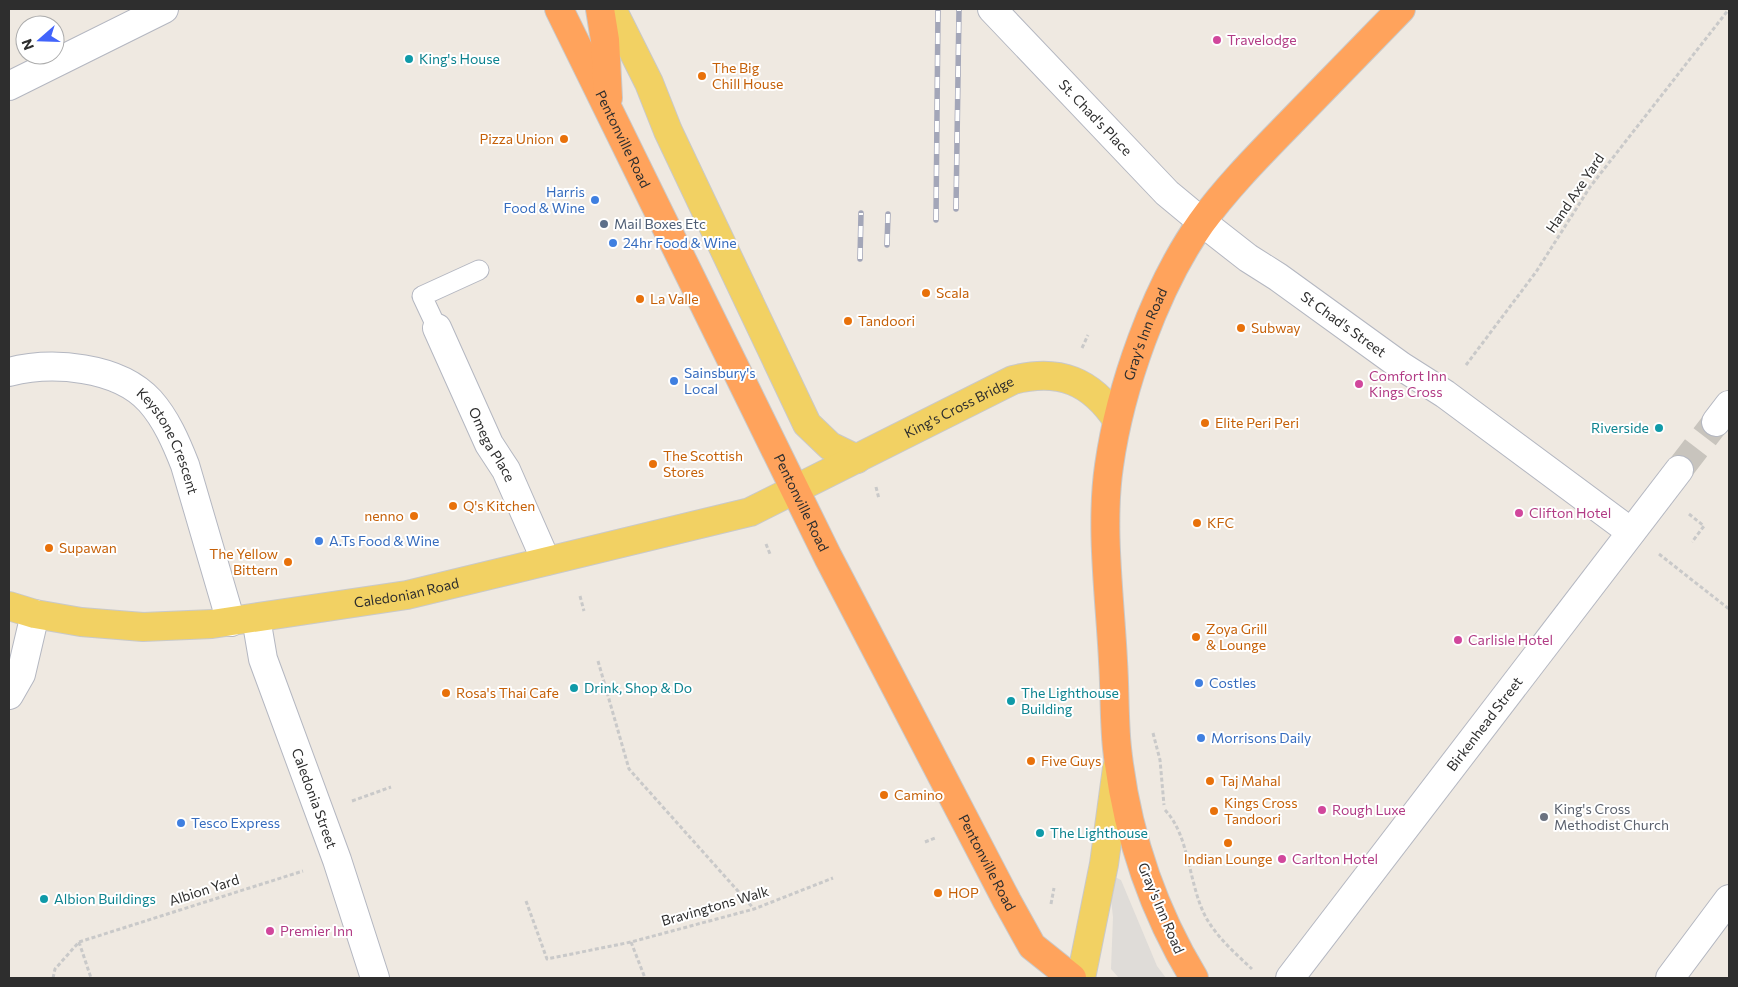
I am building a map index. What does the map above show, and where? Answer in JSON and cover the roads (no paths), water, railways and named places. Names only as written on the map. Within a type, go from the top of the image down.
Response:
[{"type":"highway","name":"Pentonville Road","points":[[559,9],[828,557],[1032,946],[1072,978]]},
{"type":"highway","points":[[600,9],[605,40],[608,110]]},
{"type":"highway","name":"Gray's Inn Road","points":[[1194,978],[1164,923],[1136,851],[1127,813],[1117,747],[1106,508],[1108,468],[1117,420],[1136,356],[1153,313],[1177,264],[1202,222],[1255,159],[1401,9]]},
{"type":"main road","points":[[612,9],[649,83],[668,130],[807,424],[830,446],[857,459]]},
{"type":"main road","name":"King's Cross Bridge","points":[[796,489],[1013,380],[1034,375],[1054,376],[1085,387],[1102,400],[1117,420]]},
{"type":"main road","name":"Caledonian Road","points":[[9,606],[35,614],[82,622],[143,627],[244,620],[407,595],[750,512],[796,489]]},
{"type":"main road","name":"Gray's Inn Road","points":[[1081,978],[1104,864],[1116,778],[1117,747]]},
{"type":"street","points":[[9,86],[164,9]]},
{"type":"street","name":"St. Chad's Place","points":[[992,9],[1167,193],[1202,222]]},
{"type":"street","name":"St Chad's Street","points":[[1202,222],[1248,258],[1278,277],[1401,366],[1445,394],[1631,532]]},
{"type":"street","name":"Omega Place","points":[[437,328],[489,444],[506,470],[546,561]]},
{"type":"street","name":"Keystone Crescent","points":[[9,372],[49,365],[78,368],[104,375],[126,384],[149,400],[176,442],[244,620]]},
{"type":"street","name":"Birkenhead Street","points":[[1290,978],[1678,470]]},
{"type":"street","points":[[9,695],[21,674],[35,614]]},
{"type":"street","name":"Caledonia Street","points":[[244,620],[263,659],[337,860],[375,978]]},
{"type":"street","points":[[1670,978],[1729,899]]},
{"type":"lane","points":[[437,328],[422,296],[479,270]]},
{"type":"tunnel","points":[[1679,470],[1716,422]]},
{"type":"railway","points":[[936,220],[938,9]]},
{"type":"railway","points":[[956,209],[959,9]]},
{"type":"railway","points":[[860,259],[861,213]]},
{"type":"railway","points":[[887,245],[888,214]]},
{"type":"place","name":"Travelodge","points":[[1217,40]]},
{"type":"place","name":"King's House","points":[[409,59]]},
{"type":"place","name":"The Big Chill House","points":[[702,76]]},
{"type":"place","name":"Pizza Union","points":[[564,139]]},
{"type":"place","name":"Harris Food & Wine","points":[[595,200]]},
{"type":"place","name":"Mail Boxes Etc","points":[[604,224]]},
{"type":"place","name":"24hr Food & Wine","points":[[613,243]]},
{"type":"place","name":"Scala","points":[[926,293]]},
{"type":"place","name":"La Valle","points":[[640,299]]},
{"type":"place","name":"Tandoori","points":[[848,321]]},
{"type":"place","name":"Subway","points":[[1241,328]]},
{"type":"place","name":"Sainsbury's Local","points":[[674,381]]},
{"type":"place","name":"Comfort Inn Kings Cross","points":[[1359,384]]},
{"type":"place","name":"Elite Peri Peri","points":[[1205,423]]},
{"type":"place","name":"Riverside","points":[[1659,428]]},
{"type":"place","name":"The Scottish Stores","points":[[653,464]]},
{"type":"place","name":"Q's Kitchen","points":[[453,506]]},
{"type":"place","name":"Clifton Hotel","points":[[1519,513]]},
{"type":"place","name":"nenno","points":[[414,516]]},
{"type":"place","name":"KFC","points":[[1197,523]]},
{"type":"place","name":"A.Ts Food & Wine","points":[[319,541]]},
{"type":"place","name":"Supawan","points":[[49,548]]},
{"type":"place","name":"The Yellow Bittern","points":[[288,562]]},
{"type":"place","name":"Zoya Grill & Lounge","points":[[1196,637]]},
{"type":"place","name":"Carlisle Hotel","points":[[1458,640]]},
{"type":"place","name":"Costles","points":[[1199,683]]},
{"type":"place","name":"Drink, Shop & Do","points":[[574,688]]},
{"type":"place","name":"Rosa's Thai Cafe","points":[[446,693]]},
{"type":"place","name":"The Lighthouse Building","points":[[1011,701]]},
{"type":"place","name":"Morrisons Daily","points":[[1201,738]]},
{"type":"place","name":"Five Guys","points":[[1031,761]]},
{"type":"place","name":"Taj Mahal","points":[[1210,781]]},
{"type":"place","name":"Camino","points":[[884,795]]},
{"type":"place","name":"Rough Luxe","points":[[1322,810]]},
{"type":"place","name":"Kings Cross Tandoori","points":[[1214,811]]},
{"type":"place","name":"King's Cross Methodist Church","points":[[1544,817]]},
{"type":"place","name":"Tesco Express","points":[[181,823]]},
{"type":"place","name":"The Lighthouse","points":[[1040,833]]},
{"type":"place","name":"Indian Lounge","points":[[1228,843]]},
{"type":"place","name":"Carlton Hotel","points":[[1282,859]]},
{"type":"place","name":"HOP","points":[[938,893]]},
{"type":"place","name":"Albion Buildings","points":[[44,899]]},
{"type":"place","name":"Premier Inn","points":[[270,931]]}]
